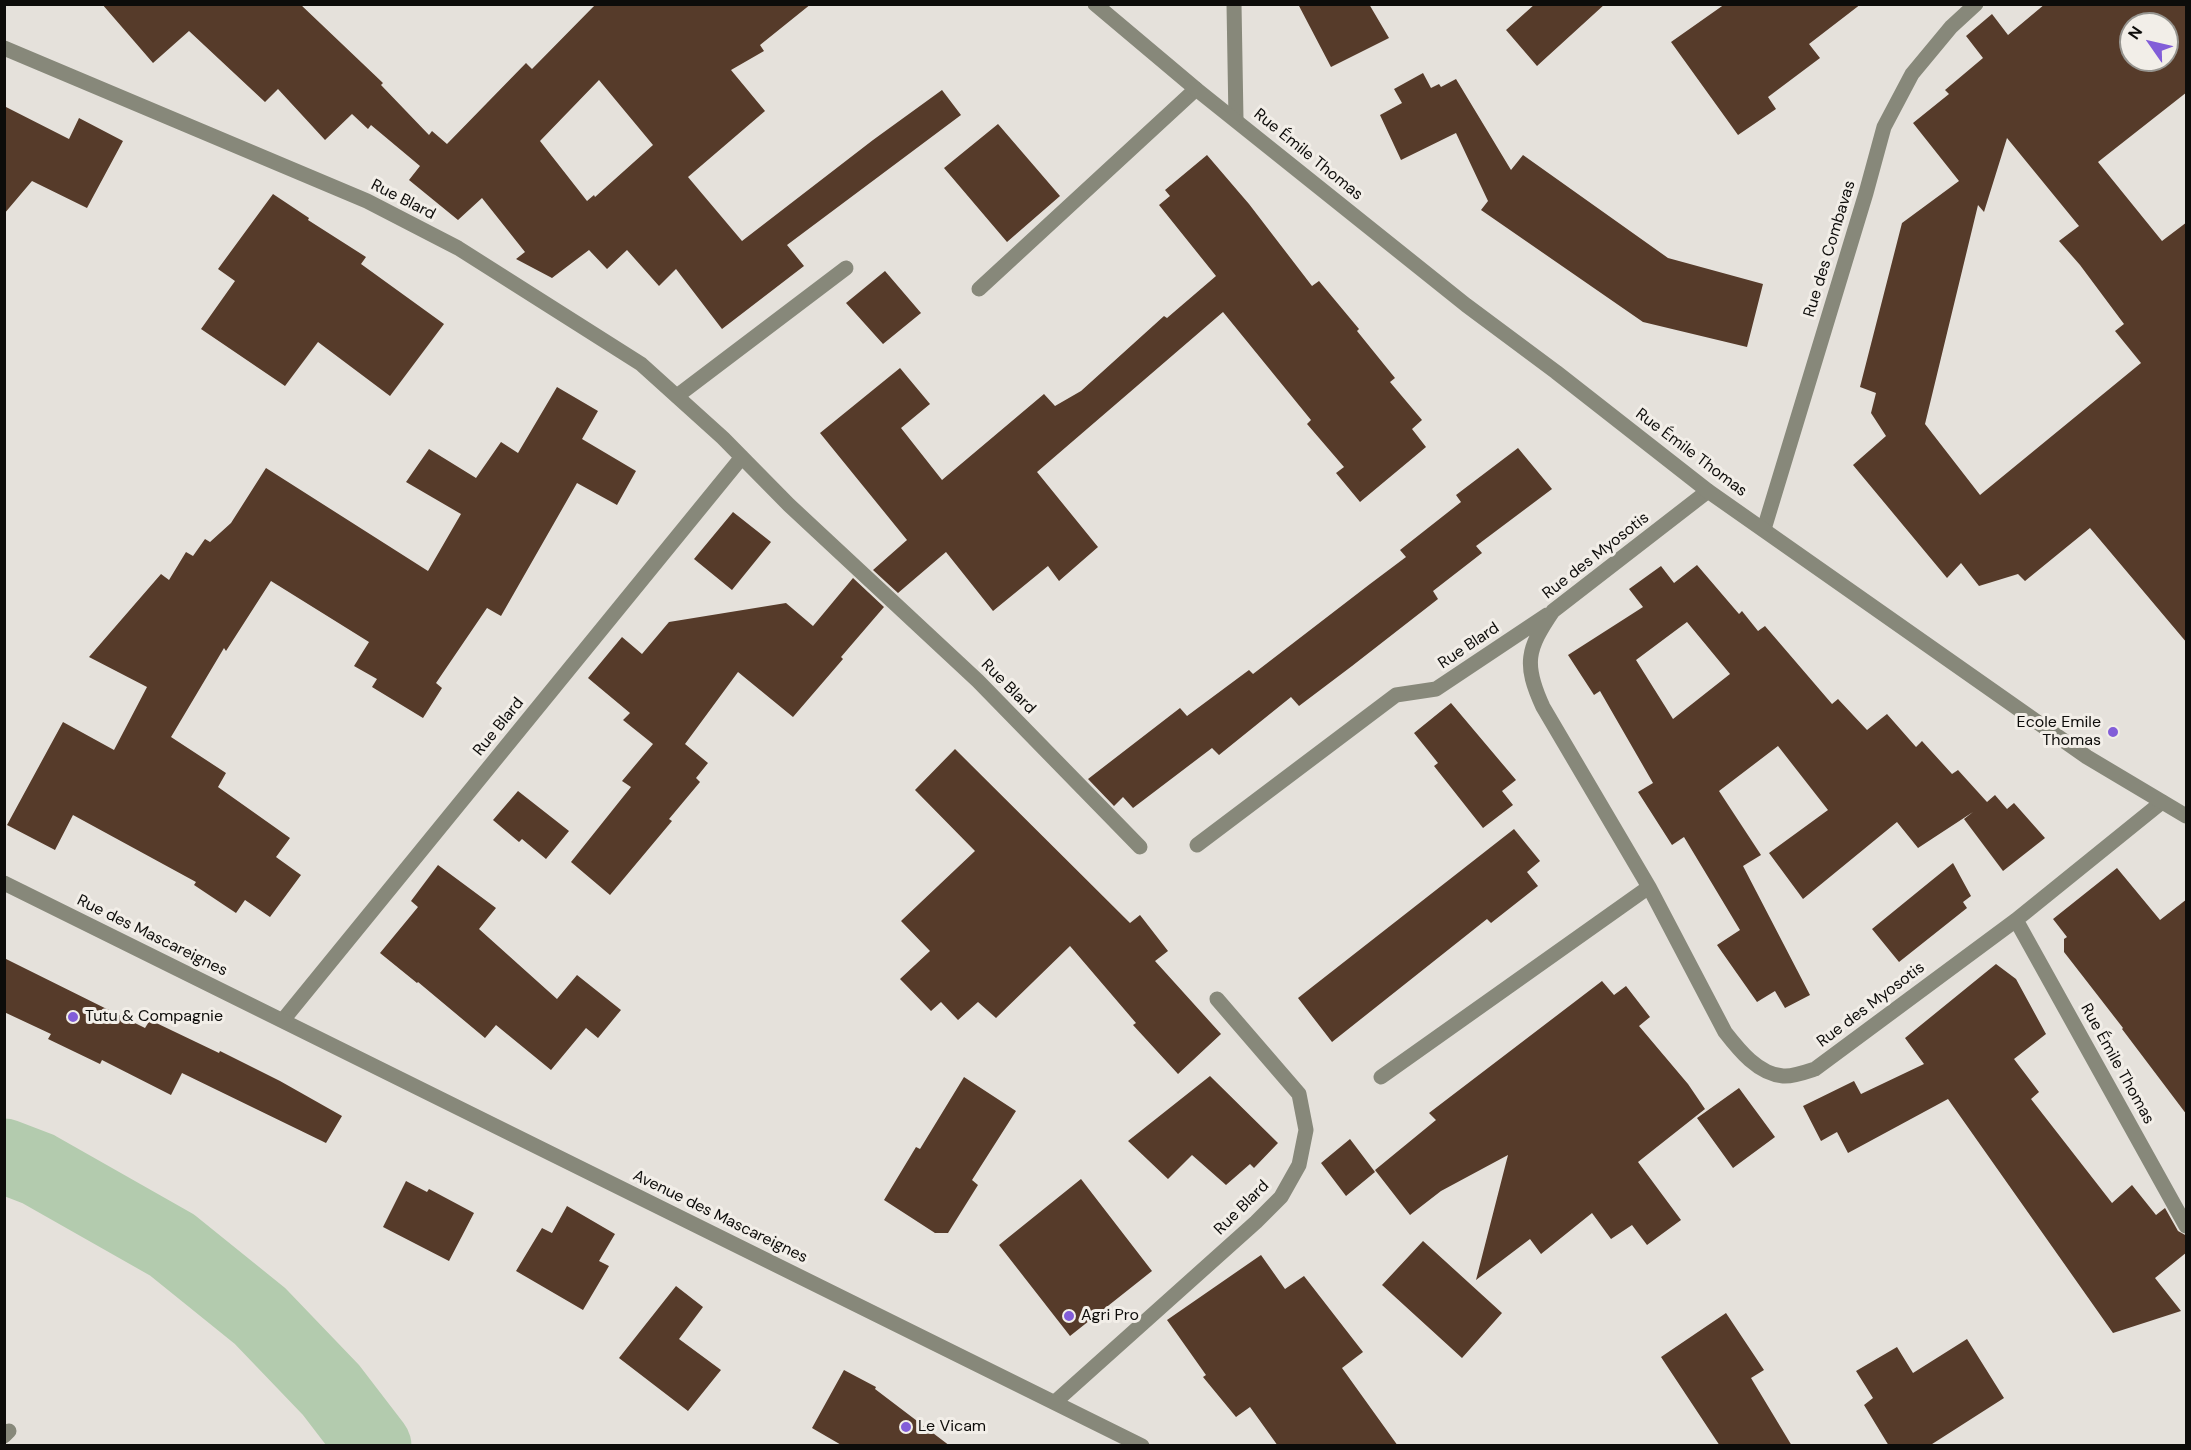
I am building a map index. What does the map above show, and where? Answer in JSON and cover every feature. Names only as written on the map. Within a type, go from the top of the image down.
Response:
[{"type":"street","name":"Rue Émile Thomas","points":[[1095,4],[1196,89],[1466,305],[1708,491],[2087,757],[2187,816]]},
{"type":"street","points":[[1234,4],[1236,120]]},
{"type":"street","name":"Rue des Combavas","points":[[1764,529],[1884,127],[1912,74],[1951,27],[1976,4]]},
{"type":"street","name":"Rue Blard","points":[[4,48],[367,201],[448,243],[640,364],[677,396],[789,505],[978,681],[1140,847]]},
{"type":"street","points":[[979,289],[1196,89]]},
{"type":"street","points":[[677,396],[846,268]]},
{"type":"street","name":"Rue Blard","points":[[284,1020],[742,457]]},
{"type":"street","name":"Rue des Myosotis","points":[[1708,491],[1553,611],[1536,636],[1529,664],[1534,688],[1543,707],[1649,887],[1725,1032],[1741,1053],[1761,1068],[1784,1077],[1815,1070],[2016,920],[2162,802]]},
{"type":"street","name":"Rue Blard","points":[[1197,845],[1396,695],[1437,689],[1553,611]]},
{"type":"street","name":"Rue des Mascareignes","points":[[4,884],[284,1020]]},
{"type":"street","points":[[1381,1077],[1649,887]]},
{"type":"street","name":"Rue Émile Thomas","points":[[2016,920],[2187,1226]]},
{"type":"street","name":"Rue Blard","points":[[1055,1402],[1256,1222],[1281,1197],[1299,1165],[1306,1130],[1299,1094],[1216,999]]},
{"type":"street","name":"Avenue des Mascareignes","points":[[284,1020],[1142,1446]]},
{"type":"building","points":[[102,4],[300,4],[383,83],[381,85],[429,135],[432,131],[447,144],[526,63],[532,69],[596,4],[811,4],[760,45],[764,51],[731,70],[765,111],[688,177],[742,241],[942,90],[961,115],[787,245],[804,266],[722,329],[676,269],[659,286],[627,250],[607,269],[589,250],[552,278],[516,259],[525,252],[482,198],[458,220],[409,180],[420,166],[371,125],[368,129],[352,114],[325,140],[278,89],[265,102],[189,31],[153,63]],"holes":[[[599,80],[653,145],[595,197],[594,195],[587,201],[540,141]]]},
{"type":"building","points":[[1298,4],[1369,4],[1389,38],[1331,67]]},
{"type":"building","points":[[1535,4],[1605,4],[1537,66],[1506,30]]},
{"type":"building","points":[[1725,4],[1861,4],[1809,44],[1820,58],[1768,97],[1776,109],[1738,135],[1671,42]]},
{"type":"building","points":[[2045,4],[2187,4],[2187,92],[2098,162],[2162,241],[2187,222],[2187,643],[2090,528],[2025,581],[2018,574],[1979,586],[1961,563],[1947,578],[1853,465],[1886,436],[1871,413],[1876,393],[1860,387],[1902,223],[1959,181],[1913,123],[1949,94],[1945,90],[1983,58],[1966,36],[1992,14],[2008,35]],"holes":[[[2007,138],[2079,226],[2059,241],[2124,324],[2115,331],[2141,363],[1980,495],[1925,424],[1978,205],[1984,212]]]},
{"type":"building","points":[[1423,73],[1431,88],[1439,84],[1441,87],[1456,79],[1511,170],[1523,155],[1668,258],[1763,284],[1747,347],[1643,322],[1481,210],[1488,201],[1456,133],[1401,160],[1380,115],[1402,103],[1394,89]]},
{"type":"building","points":[[4,106],[69,139],[79,118],[123,141],[87,208],[32,181],[4,214]]},
{"type":"building","points":[[998,124],[1060,196],[1007,242],[944,168]]},
{"type":"building","points":[[1207,155],[1249,204],[1312,286],[1319,281],[1359,329],[1357,331],[1395,378],[1390,382],[1422,420],[1412,429],[1426,447],[1360,502],[1336,473],[1344,467],[1307,424],[1311,420],[1223,312],[1037,472],[1098,547],[1059,581],[1048,566],[993,611],[946,552],[898,593],[873,570],[907,540],[820,433],[900,368],[930,404],[901,428],[942,480],[1044,394],[1055,406],[1081,391],[1164,316],[1167,318],[1216,276],[1159,205],[1170,196],[1165,190]]},
{"type":"building","points":[[273,194],[309,218],[308,220],[366,257],[361,264],[444,324],[390,396],[318,342],[285,386],[201,329],[235,281],[218,269]]},
{"type":"building","points":[[885,271],[921,313],[883,344],[846,303]]},
{"type":"building","points":[[557,387],[598,411],[582,439],[636,471],[617,505],[577,483],[501,616],[487,608],[436,683],[442,688],[423,718],[372,687],[377,679],[354,666],[369,642],[271,581],[226,651],[224,648],[171,737],[226,773],[218,787],[290,838],[276,857],[301,875],[270,917],[245,900],[236,913],[194,885],[196,882],[73,815],[55,850],[7,825],[63,722],[114,750],[147,687],[89,657],[161,574],[169,580],[186,552],[193,556],[205,539],[210,542],[231,523],[266,468],[428,571],[461,514],[406,482],[429,449],[476,478],[501,442],[518,453]]},
{"type":"building","points":[[1518,448],[1552,489],[1476,546],[1482,553],[1433,591],[1438,599],[1352,666],[1299,706],[1291,697],[1219,755],[1212,748],[1133,808],[1123,797],[1114,806],[1088,779],[1180,708],[1187,716],[1249,670],[1253,674],[1406,557],[1400,550],[1461,502],[1456,495]]},
{"type":"building","points":[[733,512],[771,542],[732,590],[694,559]]},
{"type":"building","points":[[1697,565],[1739,614],[1742,611],[1758,631],[1765,626],[1832,704],[1838,699],[1867,730],[1887,714],[1916,747],[1922,741],[1952,774],[1958,770],[1987,802],[1995,795],[2007,809],[2014,803],[2045,838],[2003,871],[1964,819],[1973,812],[1918,848],[1897,822],[1803,899],[1769,853],[1828,810],[1778,746],[1719,791],[1761,855],[1743,866],[1810,995],[1785,1008],[1775,991],[1757,1002],[1717,945],[1740,930],[1684,837],[1672,845],[1638,792],[1653,783],[1600,691],[1594,695],[1568,655],[1643,607],[1629,589],[1661,566],[1674,583]],"holes":[[[1687,622],[1730,674],[1673,719],[1636,660]]]},
{"type":"building","points":[[853,578],[884,607],[793,717],[738,672],[685,744],[708,763],[696,778],[700,782],[669,819],[672,821],[610,895],[571,862],[631,787],[622,781],[653,744],[623,720],[630,713],[588,678],[622,637],[642,654],[669,622],[786,603],[813,626]]},
{"type":"building","points":[[1451,703],[1516,780],[1502,791],[1513,805],[1483,828],[1434,766],[1438,763],[1414,733]]},
{"type":"building","points":[[955,749],[1130,923],[1140,915],[1168,951],[1155,961],[1221,1034],[1178,1074],[1133,1025],[1136,1023],[1070,946],[996,1018],[978,1002],[958,1020],[941,1002],[931,1011],[900,979],[930,951],[901,921],[975,851],[915,790]]},
{"type":"building","points":[[518,791],[569,831],[546,859],[522,839],[519,842],[493,820]]},
{"type":"building","points":[[1514,829],[1540,861],[1527,872],[1538,886],[1491,923],[1487,919],[1332,1042],[1298,998]]},
{"type":"building","points":[[1953,863],[1971,896],[1963,902],[1967,908],[1899,962],[1872,929]]},
{"type":"building","points":[[438,865],[496,908],[479,929],[557,999],[577,975],[621,1010],[598,1038],[586,1028],[551,1070],[496,1025],[485,1038],[380,953],[418,907],[411,901]]},
{"type":"building","points":[[2117,868],[2160,920],[2187,899],[2187,1115],[2064,952],[2064,939],[2067,937],[2053,919]]},
{"type":"building","points":[[4,958],[145,1028],[150,1020],[219,1053],[220,1051],[342,1116],[326,1143],[182,1073],[171,1095],[102,1060],[100,1064],[48,1039],[51,1034],[4,1012]]},
{"type":"building","points":[[1996,964],[2016,979],[2046,1034],[2014,1059],[2039,1092],[2031,1099],[2112,1203],[2132,1185],[2156,1215],[2165,1208],[2178,1231],[2187,1236],[2187,1252],[2155,1278],[2181,1311],[2113,1333],[1948,1099],[1848,1153],[1837,1132],[1821,1141],[1803,1106],[1854,1081],[1861,1094],[1924,1064],[1905,1038]]},
{"type":"building","points":[[1602,981],[1614,995],[1626,986],[1650,1017],[1639,1026],[1688,1084],[1705,1109],[1638,1162],[1681,1220],[1647,1245],[1632,1225],[1611,1239],[1592,1213],[1541,1254],[1530,1239],[1476,1280],[1508,1155],[1441,1191],[1410,1215],[1375,1170],[1436,1120],[1429,1113]]},
{"type":"building","points":[[1210,1076],[1278,1143],[1254,1168],[1250,1164],[1226,1185],[1192,1155],[1168,1179],[1128,1141]]},
{"type":"building","points":[[964,1077],[1016,1111],[972,1180],[978,1185],[948,1233],[935,1233],[884,1200],[916,1147],[920,1149]]},
{"type":"building","points":[[1739,1088],[1775,1137],[1733,1168],[1697,1118]]},
{"type":"building","points":[[1350,1139],[1375,1172],[1346,1196],[1321,1163]]},
{"type":"building","points":[[1081,1179],[1152,1271],[1070,1336],[999,1245]]},
{"type":"building","points":[[406,1181],[427,1192],[429,1189],[474,1213],[449,1261],[383,1227]]},
{"type":"building","points":[[567,1206],[615,1234],[599,1261],[609,1266],[583,1310],[516,1271],[542,1228],[552,1233]]},
{"type":"building","points":[[1423,1241],[1502,1313],[1462,1358],[1382,1285]]},
{"type":"building","points":[[1261,1255],[1285,1289],[1304,1276],[1363,1352],[1342,1368],[1398,1446],[1278,1446],[1250,1407],[1236,1417],[1203,1377],[1206,1375],[1167,1320]]},
{"type":"building","points":[[676,1286],[703,1307],[679,1339],[721,1370],[688,1411],[619,1358]]},
{"type":"building","points":[[1726,1313],[1764,1370],[1751,1378],[1792,1446],[1720,1446],[1661,1357]]},
{"type":"building","points":[[1967,1339],[2004,1398],[1929,1446],[1889,1446],[1864,1405],[1873,1398],[1856,1371],[1897,1347],[1913,1373]]},
{"type":"building","points":[[844,1370],[876,1387],[875,1389],[950,1446],[843,1446],[812,1428]]},
{"type":"waterway","points":[[4,1156],[38,1169],[172,1245],[260,1316],[331,1390],[374,1446]]},
{"type":"place","name":"Ecole Emile Thomas","points":[[2113,732]]},
{"type":"place","name":"Tutu & Compagnie","points":[[73,1017]]},
{"type":"place","name":"Agri Pro","points":[[1069,1316]]},
{"type":"place","name":"Le Vicam","points":[[906,1427]]}]
